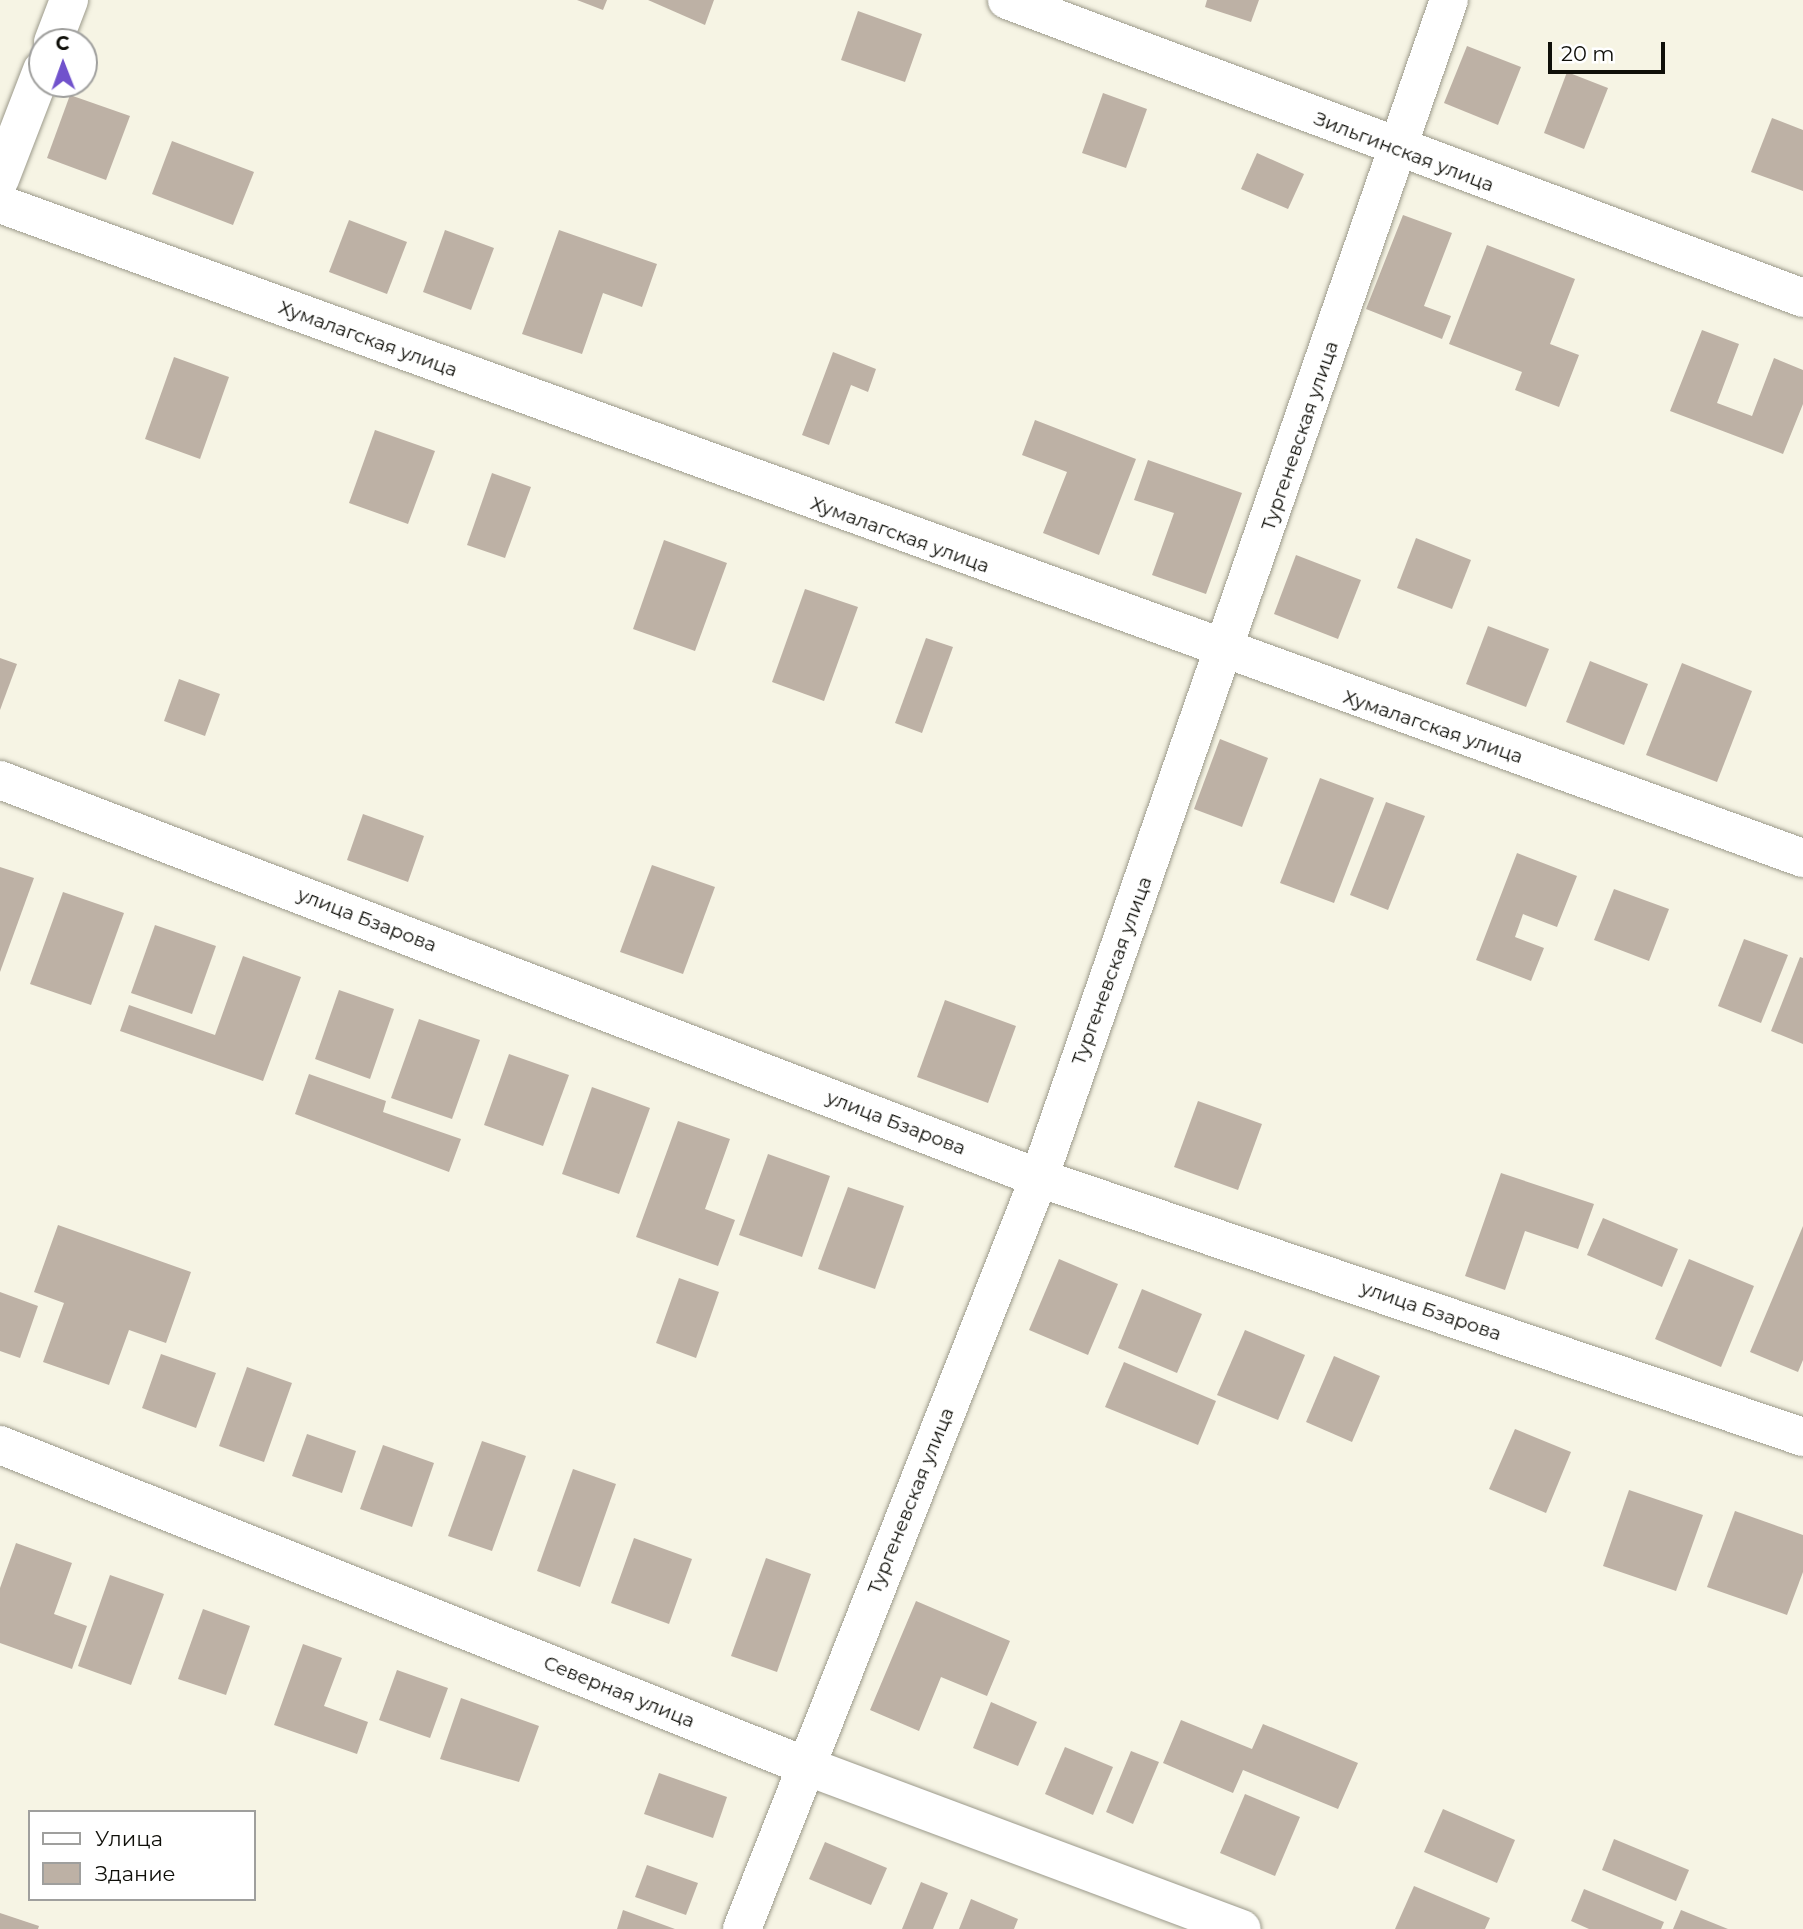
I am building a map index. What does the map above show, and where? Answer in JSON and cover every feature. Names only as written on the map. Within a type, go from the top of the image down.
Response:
[{"type":"street","points":[[58,28],[69,0]]},
{"type":"street","name":"Зильгинская улица","points":[[1007,0],[1398,150],[1803,299]]},
{"type":"street","name":"Тургеневская улица","points":[[742,1929],[1039,1178],[1225,654],[1449,0]]},
{"type":"street","points":[[0,179],[31,98]]},
{"type":"street","name":"Хумалагская улица","points":[[0,204],[1225,654],[1803,858]]},
{"type":"street","name":"улица Бзарова","points":[[0,779],[1039,1178],[1803,1437]]},
{"type":"street","name":"Северная улица","points":[[0,1445],[806,1766],[1242,1929]]},
{"type":"building","points":[[577,0],[607,0],[603,10]]},
{"type":"building","points":[[648,0],[714,0],[705,25]]},
{"type":"building","points":[[1207,0],[1259,0],[1251,22],[1205,7]]},
{"type":"building","points":[[858,11],[922,34],[905,82],[841,60]]},
{"type":"building","points":[[1467,46],[1521,67],[1498,125],[1444,103]]},
{"type":"building","points":[[1567,72],[1608,88],[1584,149],[1544,133]]},
{"type":"building","points":[[1103,93],[1147,109],[1126,168],[1082,153]]},
{"type":"building","points":[[69,98],[79,98],[130,116],[106,180],[47,158]]},
{"type":"building","points":[[1772,118],[1803,130],[1803,191],[1751,172]]},
{"type":"building","points":[[172,141],[254,172],[233,225],[152,194]]},
{"type":"building","points":[[1257,153],[1304,174],[1288,209],[1241,189]]},
{"type":"building","points":[[1403,215],[1452,233],[1424,306],[1451,316],[1442,339],[1366,309]]},
{"type":"building","points":[[349,220],[407,242],[387,294],[329,272]]},
{"type":"building","points":[[445,230],[494,248],[471,310],[423,292]]},
{"type":"building","points":[[559,230],[657,264],[642,307],[603,293],[582,354],[522,334]]},
{"type":"building","points":[[1487,245],[1575,279],[1550,344],[1579,355],[1559,407],[1515,390],[1522,372],[1449,344]]},
{"type":"building","points":[[1702,330],[1739,344],[1717,403],[1752,416],[1774,358],[1803,370],[1803,404],[1783,454],[1670,411]]},
{"type":"building","points":[[833,352],[876,369],[868,392],[851,385],[829,445],[802,435]]},
{"type":"building","points":[[174,357],[229,377],[200,459],[145,439]]},
{"type":"building","points":[[1035,420],[1136,459],[1099,555],[1043,533],[1067,472],[1022,455]]},
{"type":"building","points":[[375,430],[435,451],[408,524],[349,503]]},
{"type":"building","points":[[1148,460],[1242,493],[1206,594],[1152,575],[1174,513],[1134,500]]},
{"type":"building","points":[[492,473],[531,487],[505,558],[467,545]]},
{"type":"building","points":[[1416,538],[1471,560],[1452,609],[1397,588]]},
{"type":"building","points":[[664,540],[727,563],[695,651],[633,629]]},
{"type":"building","points":[[1296,555],[1361,580],[1338,639],[1274,614]]},
{"type":"building","points":[[805,589],[858,607],[824,701],[772,682]]},
{"type":"building","points":[[1488,626],[1549,649],[1526,707],[1466,684]]},
{"type":"building","points":[[926,638],[953,647],[922,733],[895,723]]},
{"type":"building","points":[[0,658],[17,664],[0,710]]},
{"type":"building","points":[[1590,661],[1648,684],[1624,745],[1566,722]]},
{"type":"building","points":[[1682,663],[1752,691],[1717,782],[1646,755]]},
{"type":"building","points":[[179,679],[220,694],[205,736],[164,721]]},
{"type":"building","points":[[1220,739],[1268,758],[1242,827],[1194,809]]},
{"type":"building","points":[[1320,778],[1374,798],[1334,903],[1280,883]]},
{"type":"building","points":[[1386,802],[1425,816],[1388,910],[1350,895]]},
{"type":"building","points":[[363,814],[424,836],[408,882],[347,860]]},
{"type":"building","points":[[1517,853],[1577,876],[1557,927],[1523,914],[1515,937],[1544,948],[1531,981],[1476,960]]},
{"type":"building","points":[[652,865],[715,887],[683,974],[620,952]]},
{"type":"building","points":[[0,867],[34,878],[0,972]]},
{"type":"building","points":[[1614,889],[1669,909],[1649,961],[1594,940]]},
{"type":"building","points":[[63,892],[124,913],[91,1005],[30,984]]},
{"type":"building","points":[[155,925],[216,946],[192,1014],[131,993]]},
{"type":"building","points":[[1744,939],[1788,955],[1761,1023],[1718,1006]]},
{"type":"building","points":[[243,956],[301,977],[263,1081],[120,1031],[129,1005],[215,1035]]},
{"type":"building","points":[[1800,957],[1803,958],[1803,1044],[1771,1031]]},
{"type":"building","points":[[339,990],[394,1009],[370,1079],[315,1059]]},
{"type":"building","points":[[945,1000],[1016,1026],[988,1103],[917,1077]]},
{"type":"building","points":[[419,1019],[480,1040],[452,1119],[391,1098]]},
{"type":"building","points":[[509,1054],[569,1075],[543,1146],[484,1125]]},
{"type":"building","points":[[309,1074],[386,1101],[383,1112],[461,1139],[449,1172],[295,1114]]},
{"type":"building","points":[[592,1087],[650,1108],[619,1194],[562,1174]]},
{"type":"building","points":[[1198,1101],[1262,1124],[1238,1190],[1174,1167]]},
{"type":"building","points":[[678,1121],[730,1139],[705,1209],[735,1220],[718,1266],[636,1237]]},
{"type":"building","points":[[768,1154],[830,1176],[802,1257],[739,1235]]},
{"type":"building","points":[[1501,1173],[1594,1204],[1578,1249],[1525,1231],[1505,1290],[1465,1276]]},
{"type":"building","points":[[848,1187],[904,1206],[875,1289],[818,1269]]},
{"type":"building","points":[[1603,1218],[1678,1249],[1662,1287],[1587,1255]]},
{"type":"building","points":[[58,1225],[191,1272],[166,1343],[129,1330],[109,1385],[43,1362],[64,1303],[34,1292]]},
{"type":"building","points":[[1803,1226],[1803,1360],[1798,1372],[1750,1352]]},
{"type":"building","points":[[1059,1259],[1118,1284],[1088,1355],[1029,1330]]},
{"type":"building","points":[[1689,1259],[1754,1286],[1721,1367],[1655,1339]]},
{"type":"building","points":[[679,1278],[719,1292],[696,1358],[656,1343]]},
{"type":"building","points":[[1142,1289],[1202,1314],[1177,1373],[1118,1348]]},
{"type":"building","points":[[0,1292],[38,1306],[20,1358],[0,1351]]},
{"type":"building","points":[[1245,1330],[1305,1355],[1278,1420],[1217,1395]]},
{"type":"building","points":[[161,1354],[216,1373],[196,1428],[142,1408]]},
{"type":"building","points":[[1334,1356],[1380,1376],[1352,1442],[1306,1422]]},
{"type":"building","points":[[1124,1362],[1216,1401],[1198,1445],[1105,1407]]},
{"type":"building","points":[[247,1367],[292,1383],[264,1462],[219,1446]]},
{"type":"building","points":[[1515,1429],[1571,1452],[1546,1513],[1489,1489]]},
{"type":"building","points":[[307,1434],[356,1451],[342,1493],[292,1476]]},
{"type":"building","points":[[482,1441],[526,1456],[492,1551],[448,1536]]},
{"type":"building","points":[[383,1445],[434,1463],[412,1527],[360,1509]]},
{"type":"building","points":[[573,1469],[616,1484],[580,1587],[537,1571]]},
{"type":"building","points":[[1629,1490],[1703,1515],[1676,1591],[1603,1566]]},
{"type":"building","points":[[1735,1511],[1803,1535],[1803,1572],[1787,1615],[1707,1587]]},
{"type":"building","points":[[634,1538],[692,1559],[669,1624],[611,1603]]},
{"type":"building","points":[[16,1543],[72,1563],[54,1614],[87,1626],[72,1669],[0,1643],[0,1588]]},
{"type":"building","points":[[766,1558],[811,1574],[777,1672],[731,1656]]},
{"type":"building","points":[[110,1575],[164,1594],[131,1685],[78,1666]]},
{"type":"building","points":[[916,1601],[1010,1641],[987,1696],[941,1677],[919,1731],[870,1710]]},
{"type":"building","points":[[203,1609],[250,1626],[226,1695],[178,1679]]},
{"type":"building","points":[[303,1644],[342,1658],[324,1706],[368,1722],[357,1754],[274,1725]]},
{"type":"building","points":[[397,1670],[448,1688],[430,1738],[379,1720]]},
{"type":"building","points":[[461,1698],[539,1726],[519,1782],[440,1759]]},
{"type":"building","points":[[991,1702],[1037,1722],[1018,1766],[973,1748]]},
{"type":"building","points":[[1181,1720],[1252,1749],[1263,1724],[1358,1763],[1338,1809],[1243,1770],[1233,1793],[1163,1763]]},
{"type":"building","points":[[1065,1747],[1113,1767],[1093,1815],[1045,1794]]},
{"type":"building","points":[[1131,1751],[1159,1762],[1133,1824],[1106,1812]]},
{"type":"building","points":[[659,1773],[727,1797],[713,1838],[644,1814]]},
{"type":"building","points":[[1245,1794],[1300,1817],[1275,1876],[1220,1853]]},
{"type":"building","points":[[1443,1809],[1515,1840],[1497,1883],[1424,1852]]},
{"type":"building","points":[[1614,1839],[1689,1870],[1676,1901],[1602,1870]]},
{"type":"building","points":[[825,1842],[887,1868],[871,1905],[809,1879]]},
{"type":"building","points":[[647,1865],[698,1883],[686,1915],[635,1897]]},
{"type":"building","points":[[921,1882],[948,1893],[933,1929],[902,1929]]},
{"type":"building","points":[[1414,1886],[1490,1918],[1485,1929],[1395,1929]]},
{"type":"building","points":[[1584,1889],[1664,1922],[1661,1929],[1589,1929],[1571,1921]]},
{"type":"building","points":[[971,1899],[1018,1919],[1014,1929],[959,1929]]},
{"type":"building","points":[[623,1910],[675,1929],[617,1929]]},
{"type":"building","points":[[1681,1910],[1728,1929],[1673,1929]]},
{"type":"building","points":[[0,1913],[39,1926],[38,1929],[0,1929]]}]
